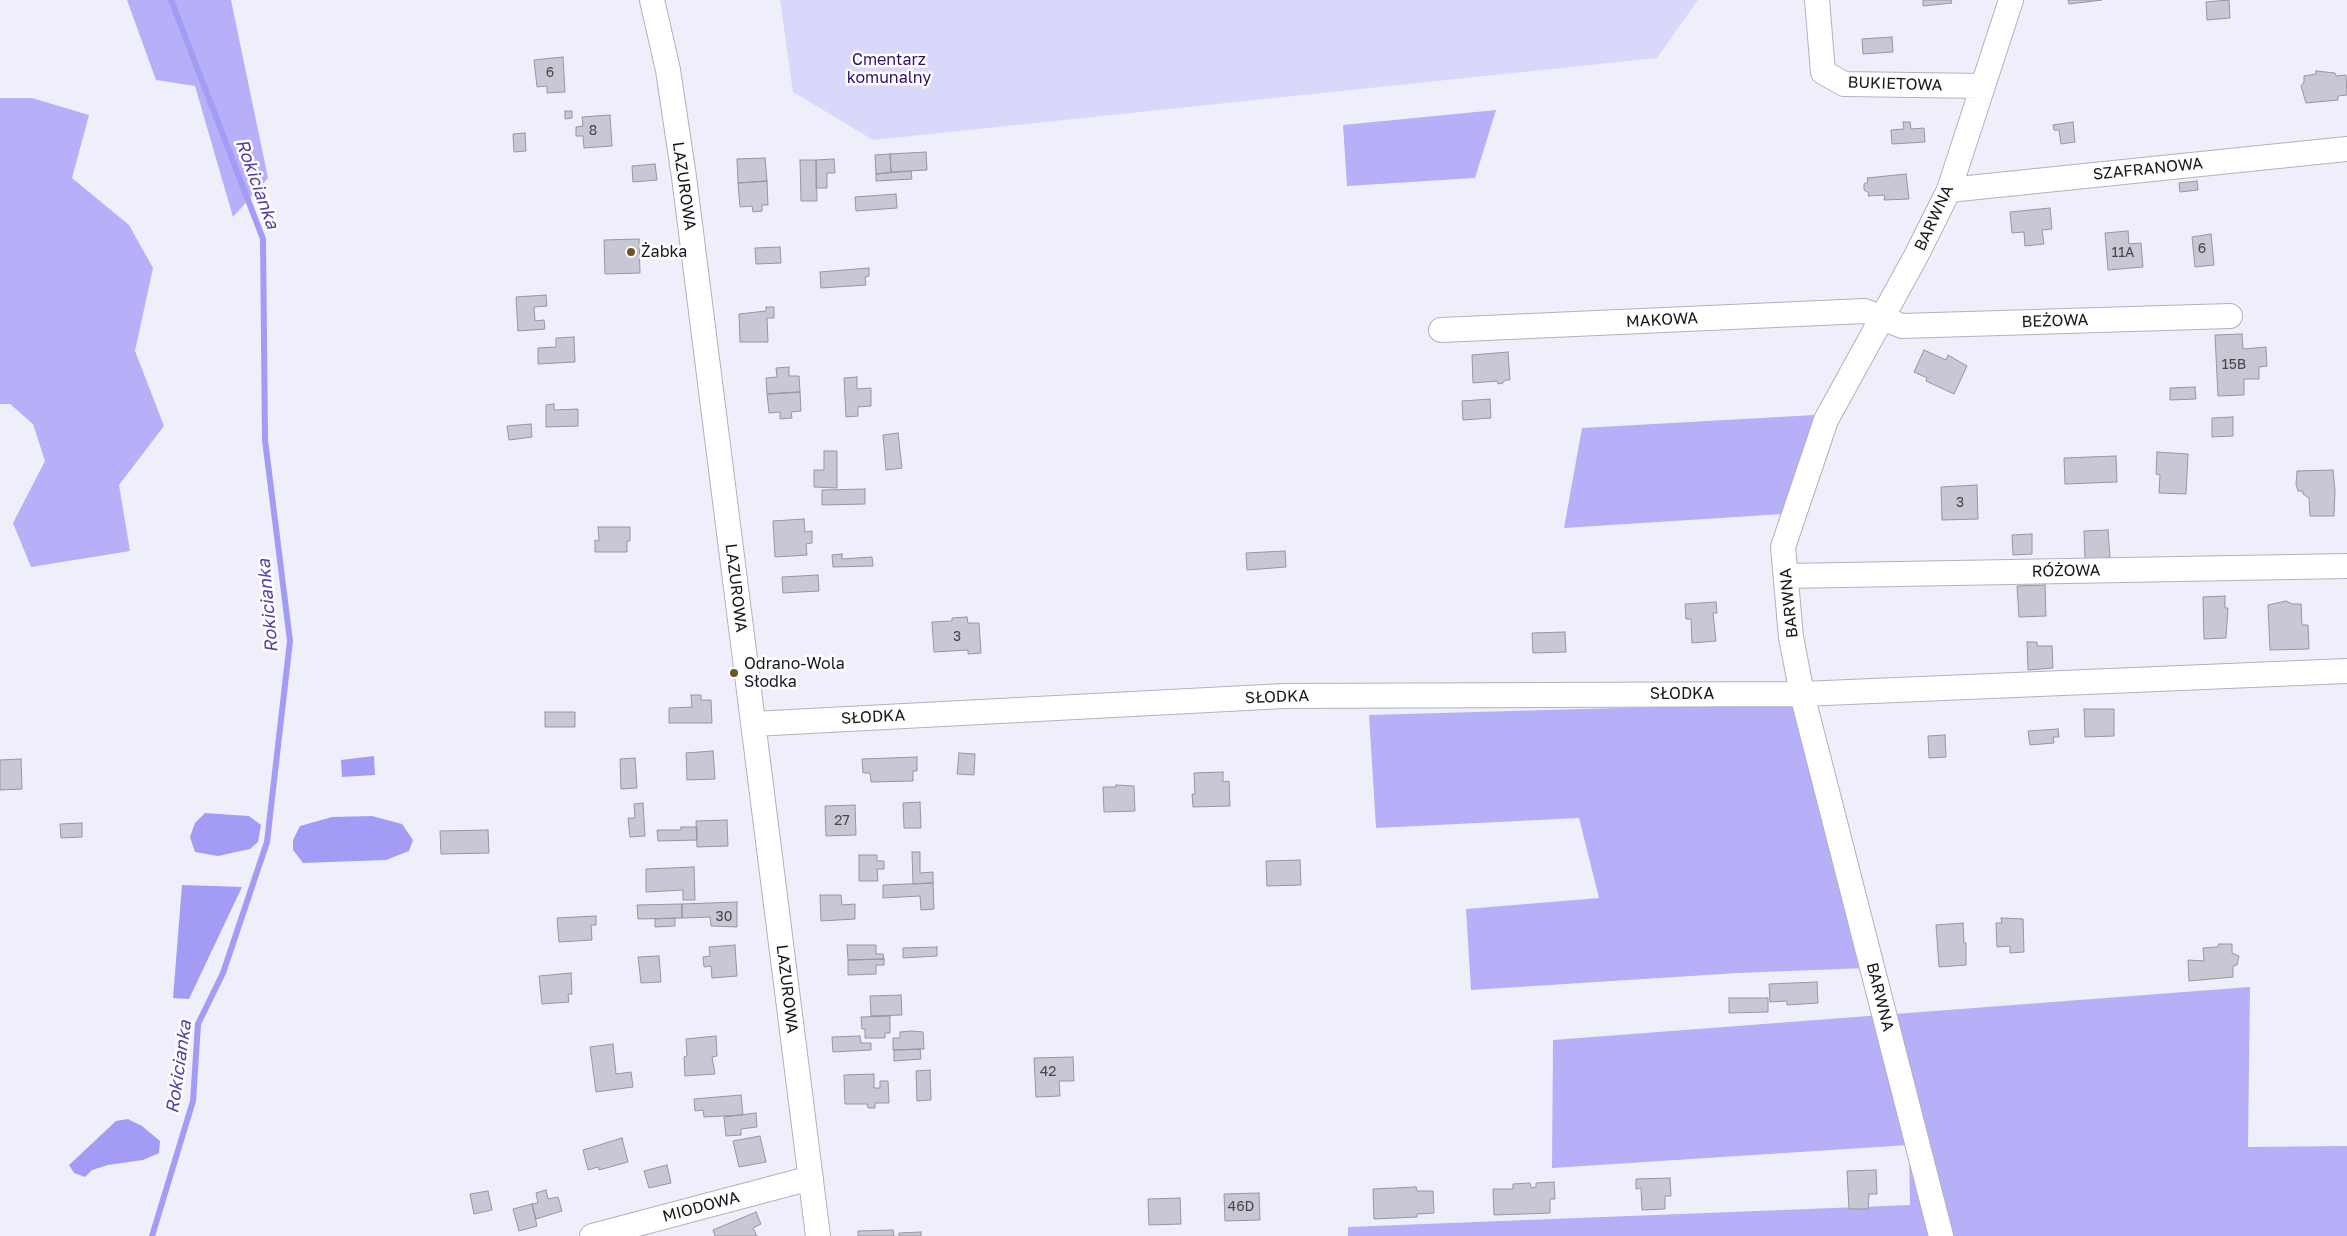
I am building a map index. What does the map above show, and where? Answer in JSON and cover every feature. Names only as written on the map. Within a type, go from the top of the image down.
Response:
[{"type":"street","name":"LAZUROWA","points":[[652,0],[668,70],[684,177],[818,1236]]},
{"type":"street","name":"BUKIETOWA","points":[[1817,0],[1824,72],[1844,84],[1982,86]]},
{"type":"street","name":"BARWNA","points":[[1941,1236],[1802,694],[1791,637],[1783,546],[1826,420],[1949,190],[2011,0]]},
{"type":"street","name":"SZAFRANOWA","points":[[1949,190],[2347,149]]},
{"type":"street","name":"MAKOWA","points":[[1441,330],[1864,311],[1882,317]]},
{"type":"street","name":"BEŻOWA","points":[[1882,317],[1902,326],[2230,316]]},
{"type":"street","name":"RÓŻOWA","points":[[1786,576],[2347,566]]},
{"type":"street","name":"SŁODKA","points":[[753,724],[1284,696],[1802,694],[2347,671]]},
{"type":"street","name":"MIODOWA","points":[[592,1236],[811,1178]]},
{"type":"green space","name":"Cmentarz komunalny","points":[[780,0],[1698,0],[1657,58],[873,140],[793,92]]},
{"type":"shaded area","points":[[127,0],[231,0],[268,178],[233,217],[195,86],[156,80]]},
{"type":"shaded area","points":[[0,98],[32,98],[89,115],[72,178],[129,225],[153,268],[135,351],[164,426],[119,485],[130,551],[31,567],[13,523],[45,461],[33,424],[10,404],[0,404]]},
{"type":"shaded area","points":[[1496,110],[1475,178],[1347,186],[1343,125]]},
{"type":"shaded area","points":[[1815,415],[1783,514],[1564,528],[1582,428]]},
{"type":"shaded area","points":[[1794,703],[1866,968],[1738,973],[1471,990],[1466,909],[1599,898],[1579,818],[1376,828],[1369,715]]},
{"type":"shaded area","points":[[374,756],[375,775],[342,777],[341,760]]},
{"type":"shaded area","points":[[205,813],[249,816],[261,825],[258,842],[250,849],[218,856],[195,852],[190,837],[195,823]]},
{"type":"shaded area","points":[[372,816],[402,824],[413,840],[409,851],[386,860],[303,863],[293,850],[293,840],[300,826],[332,817]]},
{"type":"shaded area","points":[[182,885],[242,887],[189,999],[173,998]]},
{"type":"shaded area","points":[[2250,987],[2248,1147],[2347,1146],[2347,1236],[1348,1236],[1348,1227],[1910,1205],[1909,1145],[1552,1168],[1553,1040]]},
{"type":"shaded area","points":[[128,1119],[142,1126],[160,1141],[159,1153],[143,1160],[108,1165],[92,1170],[85,1177],[74,1173],[69,1165],[116,1121]]},
{"type":"building","points":[[1923,0],[1951,0],[1952,3],[1923,6]]},
{"type":"building","points":[[2068,0],[2102,0],[2069,4]]},
{"type":"building","points":[[2229,0],[2230,18],[2207,20],[2206,2]]},
{"type":"building","points":[[1892,37],[1893,52],[1863,54],[1862,39]]},
{"type":"building","points":[[563,57],[565,92],[547,93],[547,86],[537,87],[534,60]]},
{"type":"building","points":[[2316,71],[2335,73],[2336,76],[2346,75],[2347,95],[2338,96],[2338,100],[2306,103],[2301,86],[2304,82],[2304,76],[2316,74]]},
{"type":"building","points":[[565,111],[572,111],[572,118],[565,119]]},
{"type":"building","points":[[610,115],[612,146],[584,148],[583,136],[576,136],[576,127],[583,126],[582,117]]},
{"type":"building","points":[[1903,122],[1910,122],[1911,129],[1924,128],[1925,142],[1892,144],[1891,130],[1904,129]]},
{"type":"building","points":[[2073,122],[2075,142],[2061,144],[2059,130],[2054,130],[2053,125]]},
{"type":"building","points":[[525,133],[526,151],[514,152],[513,134]]},
{"type":"building","points":[[926,152],[927,170],[891,172],[890,154]]},
{"type":"building","points":[[890,154],[891,172],[876,174],[875,155]]},
{"type":"building","points":[[765,158],[767,181],[738,183],[737,159]]},
{"type":"building","points":[[834,159],[835,173],[827,173],[827,188],[816,188],[816,160]]},
{"type":"building","points":[[800,160],[816,160],[817,201],[801,201]]},
{"type":"building","points":[[655,164],[657,180],[633,182],[632,166]]},
{"type":"building","points":[[911,171],[912,179],[876,181],[876,174]]},
{"type":"building","points":[[1906,174],[1909,199],[1884,200],[1885,195],[1868,196],[1869,193],[1864,190],[1864,184],[1868,182],[1867,178]]},
{"type":"building","points":[[767,181],[768,205],[762,205],[762,211],[753,212],[752,206],[740,207],[738,183]]},
{"type":"building","points":[[2197,181],[2198,190],[2180,192],[2179,183]]},
{"type":"building","points":[[896,194],[897,208],[856,211],[855,197]]},
{"type":"building","points":[[2050,208],[2052,229],[2042,230],[2044,244],[2025,246],[2024,232],[2012,233],[2010,212]]},
{"type":"building","points":[[2128,231],[2129,244],[2141,243],[2143,267],[2108,270],[2105,233]]},
{"type":"building","points":[[2211,234],[2214,265],[2195,267],[2192,237]]},
{"type":"building","points":[[639,239],[640,273],[605,274],[604,240]]},
{"type":"building","points":[[780,247],[781,263],[756,264],[755,248]]},
{"type":"building","points":[[869,268],[869,276],[865,277],[866,285],[821,288],[820,272]]},
{"type":"building","points":[[546,295],[547,306],[534,307],[535,321],[544,320],[545,329],[518,331],[516,297]]},
{"type":"building","points":[[766,307],[774,307],[774,318],[767,318],[768,342],[740,342],[739,314],[766,311]]},
{"type":"building","points":[[2242,334],[2243,349],[2266,347],[2267,366],[2259,367],[2259,379],[2244,379],[2244,395],[2218,396],[2215,335]]},
{"type":"building","points":[[574,337],[575,362],[538,364],[538,348],[556,347],[556,338]]},
{"type":"building","points":[[1924,350],[1946,360],[1948,355],[1967,366],[1954,394],[1926,381],[1927,378],[1914,372]]},
{"type":"building","points":[[1508,352],[1510,380],[1505,380],[1503,383],[1498,384],[1497,381],[1473,383],[1472,355]]},
{"type":"building","points":[[789,367],[789,376],[799,376],[800,392],[767,394],[766,378],[777,377],[776,368]]},
{"type":"building","points":[[857,377],[857,389],[871,388],[871,406],[858,407],[858,416],[846,417],[844,378]]},
{"type":"building","points":[[2195,387],[2196,399],[2170,400],[2170,388]]},
{"type":"building","points":[[800,392],[801,411],[791,412],[792,418],[780,419],[780,412],[769,413],[767,394]]},
{"type":"building","points":[[1490,399],[1491,418],[1463,420],[1462,401]]},
{"type":"building","points":[[554,404],[554,410],[578,409],[578,426],[546,427],[546,405]]},
{"type":"building","points":[[2233,417],[2233,436],[2212,437],[2212,418]]},
{"type":"building","points":[[531,424],[532,437],[509,440],[507,426]]},
{"type":"building","points":[[898,433],[902,468],[886,470],[883,435]]},
{"type":"building","points":[[824,451],[837,451],[837,488],[814,487],[814,470],[824,470]]},
{"type":"building","points":[[2157,452],[2188,454],[2186,494],[2159,493],[2160,475],[2156,474]]},
{"type":"building","points":[[2116,456],[2117,482],[2065,484],[2064,458]]},
{"type":"building","points":[[2333,470],[2335,491],[2334,516],[2310,516],[2309,498],[2303,494],[2303,491],[2298,491],[2296,484],[2297,471]]},
{"type":"building","points":[[1977,485],[1978,519],[1942,520],[1941,487]]},
{"type":"building","points":[[865,489],[865,504],[822,505],[822,490]]},
{"type":"building","points":[[804,519],[805,532],[812,531],[812,543],[806,544],[807,555],[775,557],[773,521]]},
{"type":"building","points":[[598,527],[630,527],[630,541],[627,541],[627,552],[595,552],[595,540],[599,541]]},
{"type":"building","points":[[2108,530],[2110,558],[2085,559],[2084,531]]},
{"type":"building","points":[[2032,534],[2032,554],[2013,555],[2012,535]]},
{"type":"building","points":[[1285,551],[1286,567],[1247,570],[1246,553]]},
{"type":"building","points":[[842,554],[842,559],[872,557],[873,566],[833,567],[832,555]]},
{"type":"building","points":[[818,575],[819,591],[783,593],[782,577]]},
{"type":"building","points":[[2045,585],[2046,616],[2019,617],[2017,586]]},
{"type":"building","points":[[2225,596],[2225,608],[2228,608],[2226,638],[2204,639],[2203,597]]},
{"type":"building","points":[[2286,601],[2292,604],[2301,604],[2302,625],[2308,625],[2309,649],[2270,650],[2268,605]]},
{"type":"building","points":[[1716,602],[1717,613],[1713,613],[1716,641],[1692,643],[1691,619],[1686,619],[1685,604]]},
{"type":"building","points":[[967,617],[968,623],[979,623],[981,653],[968,654],[968,650],[934,652],[932,622],[952,621],[952,618]]},
{"type":"building","points":[[1565,632],[1566,652],[1533,653],[1532,633]]},
{"type":"building","points":[[2027,642],[2037,642],[2037,646],[2052,646],[2053,668],[2028,670]]},
{"type":"building","points":[[691,695],[701,695],[701,700],[711,700],[712,723],[669,723],[669,708],[692,707]]},
{"type":"building","points":[[2084,709],[2114,709],[2114,736],[2085,737]]},
{"type":"building","points":[[545,712],[575,712],[575,727],[545,727]]},
{"type":"building","points":[[2058,729],[2059,737],[2053,737],[2054,743],[2030,745],[2028,731]]},
{"type":"building","points":[[1945,735],[1946,757],[1929,758],[1928,736]]},
{"type":"building","points":[[713,751],[715,779],[687,780],[686,753]]},
{"type":"building","points":[[959,753],[975,754],[974,775],[957,774]]},
{"type":"building","points":[[917,757],[917,771],[913,771],[913,781],[871,782],[870,773],[863,773],[862,759]]},
{"type":"building","points":[[635,758],[637,788],[621,789],[620,759]]},
{"type":"building","points":[[21,759],[22,789],[0,790],[0,760]]},
{"type":"building","points":[[1223,772],[1223,782],[1229,781],[1230,806],[1193,807],[1192,794],[1195,794],[1194,773]]},
{"type":"building","points":[[1116,785],[1134,786],[1135,811],[1104,812],[1103,787],[1116,787]]},
{"type":"building","points":[[920,802],[921,828],[904,828],[903,803]]},
{"type":"building","points":[[643,803],[645,836],[630,837],[628,818],[635,818],[634,804]]},
{"type":"building","points":[[855,805],[856,835],[826,836],[825,806]]},
{"type":"building","points":[[727,820],[728,846],[697,847],[696,821]]},
{"type":"building","points":[[82,823],[82,837],[61,838],[60,824]]},
{"type":"building","points":[[681,827],[697,827],[697,840],[658,841],[657,830],[681,830]]},
{"type":"building","points":[[488,830],[489,853],[441,854],[440,831]]},
{"type":"building","points":[[912,852],[920,852],[920,873],[933,872],[933,883],[913,884]]},
{"type":"building","points":[[859,855],[877,855],[877,861],[884,861],[884,869],[877,869],[878,881],[859,881]]},
{"type":"building","points":[[1300,860],[1301,885],[1267,886],[1266,861]]},
{"type":"building","points":[[694,867],[695,900],[683,900],[683,890],[646,892],[646,869]]},
{"type":"building","points":[[933,883],[934,909],[921,910],[920,896],[883,898],[883,885]]},
{"type":"building","points":[[820,895],[841,895],[842,905],[855,904],[855,919],[821,921]]},
{"type":"building","points":[[737,902],[737,927],[711,926],[710,917],[682,918],[682,904]]},
{"type":"building","points":[[682,904],[682,918],[638,919],[637,905]]},
{"type":"building","points":[[596,916],[596,925],[591,925],[592,940],[559,942],[557,918]]},
{"type":"building","points":[[675,918],[675,926],[655,927],[655,919]]},
{"type":"building","points":[[2001,918],[2023,919],[2024,952],[2010,953],[2010,946],[1997,947],[1996,923],[2002,923]]},
{"type":"building","points":[[1963,923],[1964,943],[1966,943],[1966,965],[1939,967],[1936,925]]},
{"type":"building","points":[[2219,944],[2232,944],[2232,953],[2239,956],[2237,965],[2233,966],[2233,977],[2189,981],[2188,960],[2204,961],[2203,948],[2217,947]]},
{"type":"building","points":[[735,945],[737,976],[712,978],[711,966],[704,967],[703,957],[710,956],[709,947]]},
{"type":"building","points":[[847,945],[876,945],[876,954],[883,954],[884,959],[848,960]]},
{"type":"building","points":[[937,947],[937,956],[903,958],[903,948]]},
{"type":"building","points":[[659,956],[661,982],[641,983],[638,957]]},
{"type":"building","points":[[884,959],[884,965],[876,965],[876,974],[848,975],[848,960]]},
{"type":"building","points":[[571,973],[572,994],[568,994],[569,1002],[542,1004],[539,976]]},
{"type":"building","points":[[1817,982],[1818,1003],[1787,1005],[1787,1001],[1770,1002],[1769,984]]},
{"type":"building","points":[[901,995],[902,1015],[871,1016],[870,996]]},
{"type":"building","points":[[1729,998],[1768,998],[1768,1012],[1729,1013]]},
{"type":"building","points":[[890,1016],[890,1033],[885,1033],[885,1038],[865,1038],[865,1029],[862,1029],[861,1017]]},
{"type":"building","points":[[900,1032],[923,1032],[924,1049],[893,1050],[893,1038],[900,1038]]},
{"type":"building","points":[[716,1036],[717,1056],[712,1057],[715,1074],[685,1076],[684,1057],[687,1056],[686,1039]]},
{"type":"building","points":[[860,1036],[861,1043],[871,1043],[871,1050],[833,1052],[832,1037]]},
{"type":"building","points":[[613,1044],[616,1074],[631,1072],[633,1087],[596,1092],[590,1047]]},
{"type":"building","points":[[920,1049],[921,1059],[894,1061],[894,1050]]},
{"type":"building","points":[[1073,1057],[1074,1081],[1059,1081],[1060,1096],[1036,1097],[1034,1058]]},
{"type":"building","points":[[930,1070],[931,1100],[917,1101],[916,1071]]},
{"type":"building","points":[[874,1074],[874,1088],[880,1088],[880,1081],[888,1081],[889,1103],[875,1103],[875,1108],[868,1108],[867,1104],[845,1104],[844,1075]]},
{"type":"building","points":[[741,1095],[743,1115],[704,1117],[703,1110],[695,1111],[694,1099]]},
{"type":"building","points":[[756,1113],[757,1127],[741,1129],[741,1135],[726,1136],[724,1117]]},
{"type":"building","points":[[760,1136],[766,1162],[739,1167],[733,1141]]},
{"type":"building","points":[[622,1138],[628,1162],[599,1170],[598,1167],[588,1170],[583,1150]]},
{"type":"building","points":[[667,1165],[671,1183],[649,1188],[644,1171]]},
{"type":"building","points":[[1876,1170],[1877,1194],[1869,1194],[1868,1209],[1849,1209],[1847,1171]]},
{"type":"building","points":[[1670,1178],[1671,1196],[1665,1196],[1665,1209],[1642,1210],[1641,1188],[1636,1189],[1636,1179]]},
{"type":"building","points":[[1554,1182],[1555,1199],[1550,1199],[1550,1213],[1494,1215],[1493,1189],[1513,1189],[1513,1184],[1530,1183],[1531,1188],[1536,1187],[1536,1183]]},
{"type":"building","points":[[1416,1187],[1417,1191],[1433,1191],[1434,1213],[1417,1214],[1417,1217],[1374,1219],[1373,1189]]},
{"type":"building","points":[[546,1190],[548,1199],[558,1197],[562,1211],[536,1219],[532,1204],[538,1203],[536,1193]]},
{"type":"building","points":[[488,1191],[492,1210],[474,1214],[470,1194]]},
{"type":"building","points":[[1259,1193],[1260,1220],[1225,1221],[1224,1194]]},
{"type":"building","points":[[1180,1198],[1181,1224],[1149,1225],[1148,1199]]},
{"type":"building","points":[[532,1204],[537,1226],[519,1231],[513,1209]]},
{"type":"building","points":[[756,1212],[761,1224],[753,1228],[757,1236],[715,1236],[713,1230]]},
{"type":"building","points":[[893,1230],[894,1236],[858,1236],[858,1231]]},
{"type":"building","points":[[921,1232],[921,1236],[899,1236],[899,1233]]},
{"type":"waterway","name":"Rokicianka","points":[[152,1236],[193,1101],[198,1024],[223,973],[267,842],[290,641],[265,440],[263,239],[171,0]]},
{"type":"place","name":"Żabka","points":[[631,252]]},
{"type":"place","name":"Odrano-Wola Słodka","points":[[734,673]]}]
